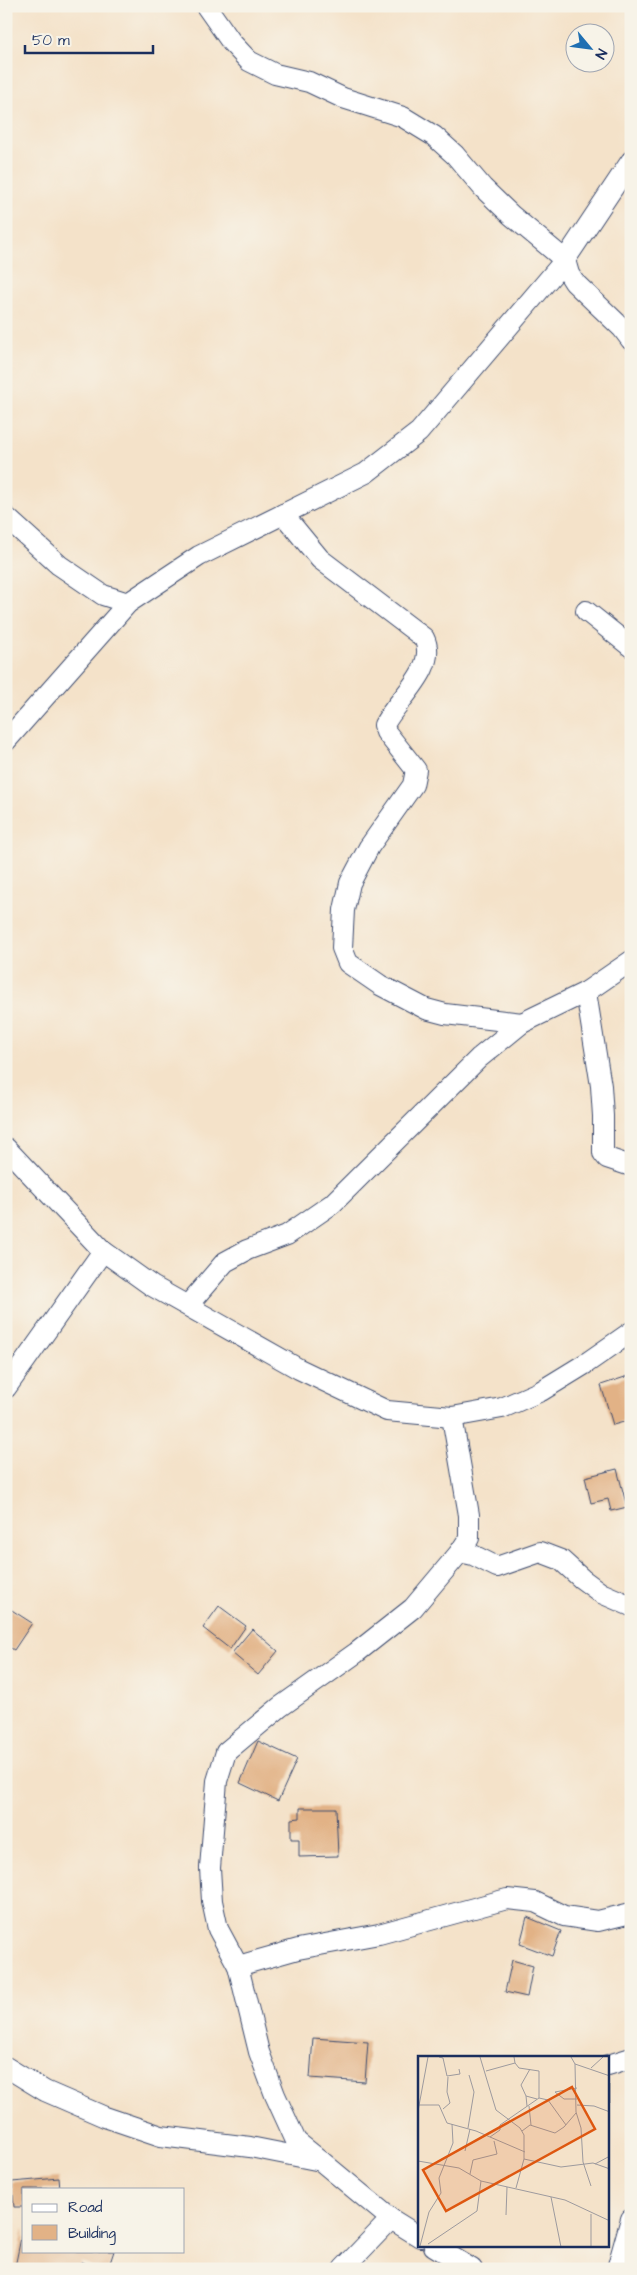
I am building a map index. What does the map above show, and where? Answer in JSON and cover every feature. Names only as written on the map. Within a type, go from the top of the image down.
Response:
[{"type":"street","points":[[206,6],[232,43],[249,61],[275,74],[309,82],[343,98],[402,116],[434,136],[455,155],[483,188],[511,215],[565,260],[569,274],[574,282],[622,328],[631,340]]},
{"type":"street","points":[[6,741],[128,603],[199,556],[366,473],[419,432],[565,260],[631,161]]},
{"type":"street","points":[[283,514],[320,559],[424,638],[428,646],[424,668],[389,715],[384,725],[386,732],[416,770],[417,775],[413,786],[369,847],[350,883],[344,910],[342,948],[348,963],[380,985],[426,1010],[522,1023]]},
{"type":"street","points":[[6,517],[59,565],[103,595],[128,603]]},
{"type":"street","points":[[586,610],[631,647]]},
{"type":"street","points":[[188,1305],[225,1262],[247,1250],[287,1235],[332,1204],[480,1058],[522,1023],[586,992],[631,960]]},
{"type":"street","points":[[586,992],[601,1086],[604,1116],[603,1153],[607,1158],[631,1166]]},
{"type":"street","points":[[6,1148],[103,1251],[152,1286],[298,1369],[387,1411],[452,1417],[502,1408],[541,1391],[586,1364],[631,1332]]},
{"type":"street","points":[[6,1388],[103,1251]]},
{"type":"street","points":[[418,2236],[391,2219],[296,2141],[275,2095],[260,2052],[238,1966],[218,1929],[212,1902],[210,1868],[217,1781],[226,1752],[280,1707],[356,1653],[413,1608],[460,1552],[469,1538],[470,1515],[452,1417]]},
{"type":"street","points":[[460,1552],[473,1555],[497,1567],[540,1552],[561,1560],[582,1579],[601,1592],[631,1606]]},
{"type":"street","points":[[238,1966],[298,1950],[379,1934],[507,1898],[535,1902],[564,1916],[598,1921],[631,1914]]},
{"type":"street","points":[[610,2064],[631,2058]]},
{"type":"street","points":[[6,2067],[45,2091],[104,2118],[161,2136],[250,2148],[321,2161]]},
{"type":"street","points":[[343,2269],[391,2219]]},
{"type":"street","points":[[618,2269],[631,2219]]},
{"type":"street","points":[[439,2248],[466,2259]]},
{"type":"building","points":[[631,1375],[631,1420],[613,1425],[601,1385]]},
{"type":"building","points":[[617,1469],[627,1507],[611,1511],[608,1499],[591,1503],[585,1477]]},
{"type":"building","points":[[219,1606],[246,1626],[230,1649],[203,1628]]},
{"type":"building","points":[[7,1607],[32,1623],[14,1650],[6,1645]]},
{"type":"building","points":[[252,1629],[278,1651],[258,1675],[232,1653]]},
{"type":"building","points":[[258,1741],[297,1759],[278,1801],[240,1783]]},
{"type":"building","points":[[300,1808],[336,1808],[338,1856],[299,1857],[299,1839],[291,1839],[291,1819],[300,1818]]},
{"type":"building","points":[[527,1917],[561,1931],[552,1956],[520,1944]]},
{"type":"building","points":[[512,1960],[533,1966],[527,1997],[505,1992]]},
{"type":"building","points":[[313,2038],[368,2042],[365,2082],[310,2078]]},
{"type":"building","points":[[59,2178],[60,2188],[22,2188],[22,2207],[14,2207],[12,2182]]},
{"type":"building","points":[[22,2233],[22,2252],[114,2252],[108,2269],[100,2269],[81,2262],[79,2269],[25,2269],[15,2267]]}]
